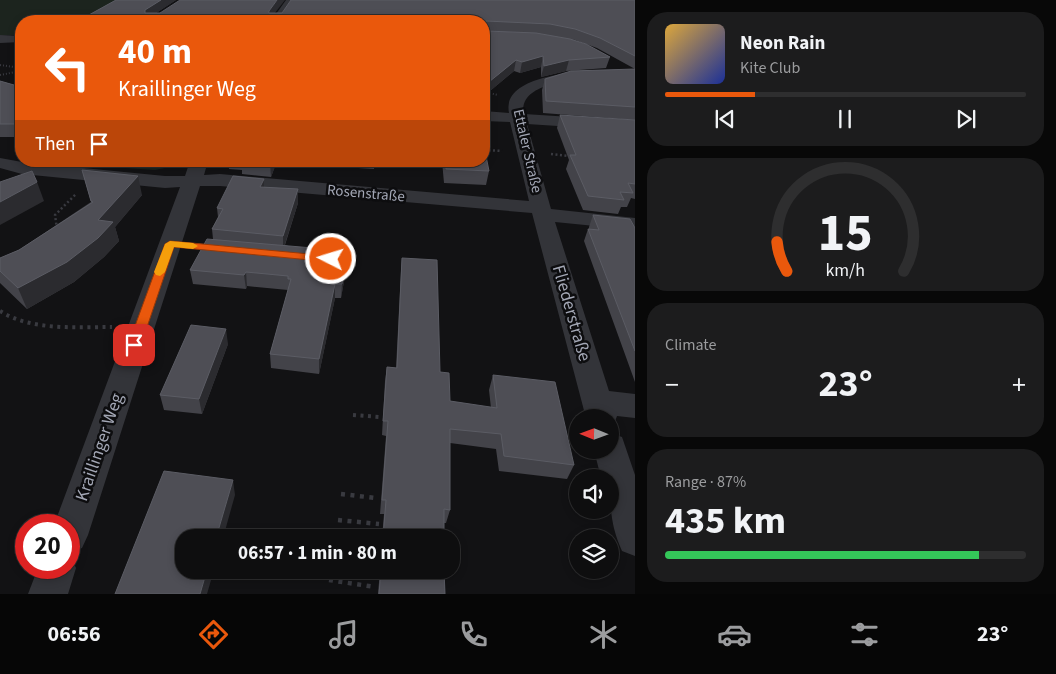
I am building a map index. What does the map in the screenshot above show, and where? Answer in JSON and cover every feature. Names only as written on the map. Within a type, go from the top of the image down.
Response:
[{"type":"street","points":[[280,15],[291,0]]},
{"type":"street","points":[[0,39],[15,39]]},
{"type":"street","name":"Ettaler Straße","points":[[542,211],[517,119],[515,107],[518,98],[535,85],[560,77],[625,70]]},
{"type":"street","points":[[490,117],[635,126]]},
{"type":"street","name":"Rosenstraße","points":[[0,163],[15,166]]},
{"type":"street","name":"Rosenstraße","points":[[18,167],[165,182],[220,180],[542,211],[635,224]]},
{"type":"street","name":"Kraillinger Weg","points":[[76,514],[197,167]]},
{"type":"street","name":"Fliederstraße","points":[[542,211],[600,409]]},
{"type":"street","points":[[609,409],[635,406]]},
{"type":"street","points":[[613,459],[635,538]]},
{"type":"street","points":[[48,594],[54,579]]},
{"type":"lane","points":[[170,244],[236,250]]},
{"type":"path","points":[[0,66],[15,67]]},
{"type":"path","points":[[0,75],[15,72]]},
{"type":"path","points":[[490,150],[575,156]]},
{"type":"path","points":[[58,234],[55,215],[94,176]]},
{"type":"path","points":[[0,311],[7,318],[58,327],[140,327]]},
{"type":"path","points":[[353,415],[380,417]]},
{"type":"path","points":[[342,494],[376,498]]},
{"type":"path","points":[[338,520],[379,524]]},
{"type":"path","points":[[329,580],[375,587]]},
{"type":"shaded area","points":[[0,0],[131,0],[103,15],[15,15],[15,35],[0,35]]},
{"type":"shaded area","points":[[126,167],[170,167],[155,170]]},
{"type":"building","points":[[116,0],[161,0],[145,10],[145,13],[160,13],[180,0],[277,0],[269,13],[282,13],[291,0],[635,0],[635,56],[600,38],[575,29],[550,24],[490,21],[490,15],[89,15]]},
{"type":"building","points":[[490,31],[536,33],[570,39],[586,44],[610,57],[569,60],[544,66],[543,56],[522,62],[516,60],[490,81]]},
{"type":"building","points":[[635,69],[635,107],[546,101],[545,79],[571,71]]},
{"type":"building","points":[[0,81],[15,85],[15,124],[0,124]]},
{"type":"building","points":[[560,115],[635,120],[635,184],[628,183],[633,193],[620,192],[624,200],[588,196],[570,155],[576,155]]},
{"type":"building","points":[[446,167],[488,167],[489,171],[446,169]]},
{"type":"building","points":[[82,170],[138,176],[98,220],[113,222],[98,238],[67,262],[18,288],[0,271],[0,258],[19,250],[93,202],[91,201]]},
{"type":"building","points":[[32,171],[37,182],[0,202],[0,182]]},
{"type":"building","points":[[233,176],[264,179],[260,187],[298,189],[283,236],[212,229],[223,209],[217,208]]},
{"type":"building","points":[[593,215],[630,219],[635,228],[635,351],[588,229],[599,230]]},
{"type":"building","points":[[207,239],[348,251],[342,284],[335,284],[319,359],[270,354],[291,279],[288,279],[288,276],[246,272],[244,275],[190,270]]},
{"type":"building","points":[[402,258],[437,260],[440,372],[449,373],[450,401],[497,408],[493,375],[555,382],[569,443],[569,459],[573,459],[574,465],[504,456],[501,434],[450,429],[450,510],[444,509],[444,529],[384,529],[386,500],[382,500],[388,421],[383,421],[387,367],[397,368]]},
{"type":"building","points":[[191,325],[226,329],[199,399],[160,395]]},
{"type":"building","points":[[164,471],[233,480],[219,529],[175,529],[175,579],[204,579],[200,594],[115,594]]},
{"type":"building","points":[[380,579],[444,579],[445,594],[379,594]]},
{"type":"slow traffic","points":[[160,272],[170,244],[193,246]]},
{"type":"route","points":[[134,345],[170,244],[331,259]]}]
